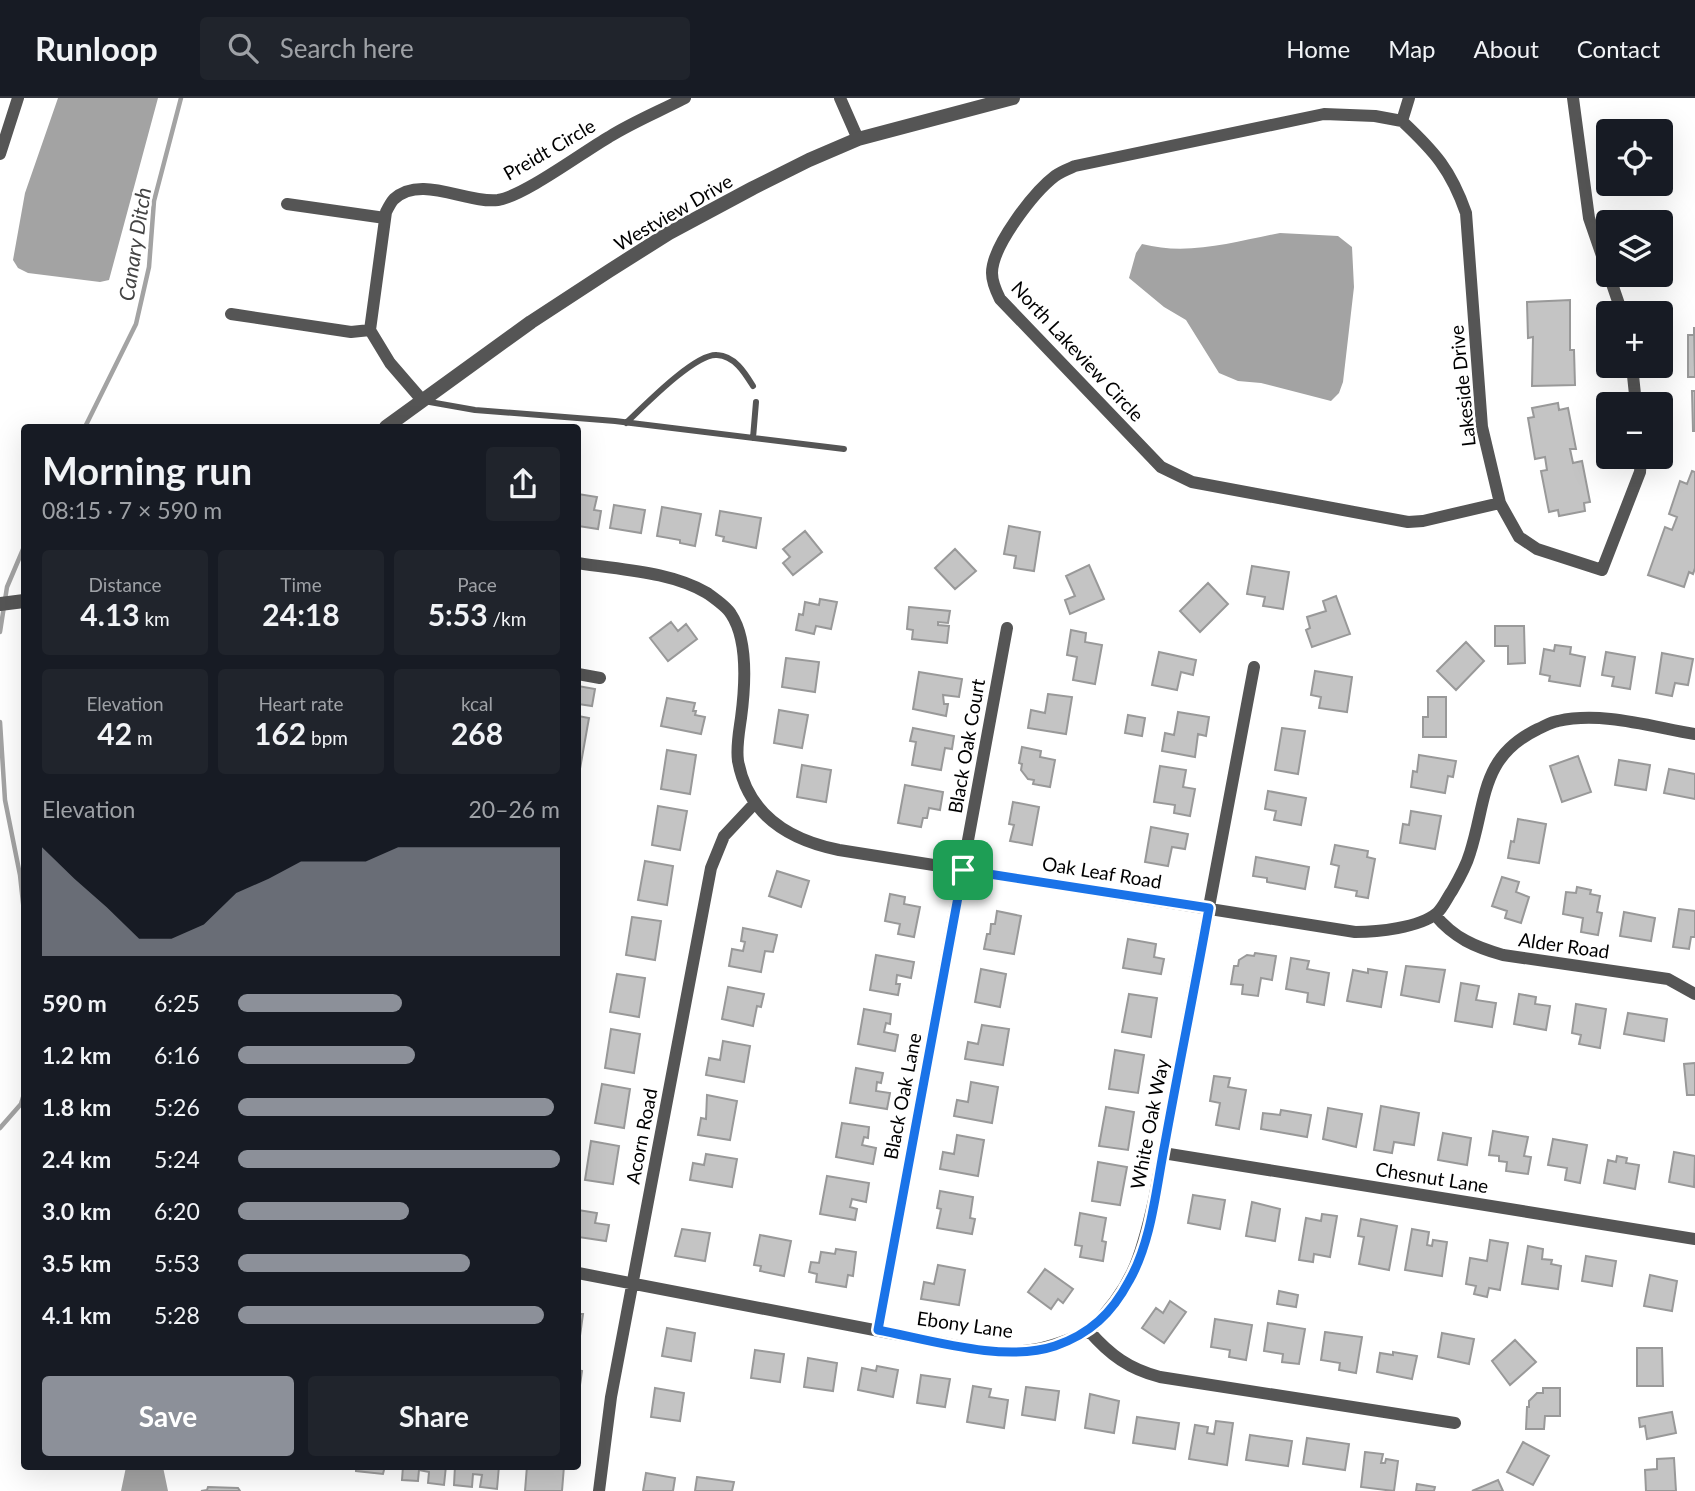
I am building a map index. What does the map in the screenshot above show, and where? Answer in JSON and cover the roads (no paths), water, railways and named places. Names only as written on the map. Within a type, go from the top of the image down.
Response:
[{"type":"street","points":[[0,155],[19,98]]},
{"type":"street","name":"Preidt Circle","points":[[385,218],[395,198],[413,191],[432,189],[498,200],[518,193],[612,135],[685,98]]},
{"type":"street","points":[[840,98],[858,139]]},
{"type":"street","name":"Westview Drive","points":[[390,424],[531,322],[670,233],[775,177],[858,139],[1013,98]]},
{"type":"street","points":[[1402,121],[1409,98]]},
{"type":"street","points":[[1573,98],[1589,218],[1596,238]]},
{"type":"street","name":"North Lakeview Circle","points":[[1402,121],[1375,116],[1324,114],[1075,166],[1056,175],[1037,193],[1001,244],[994,258],[994,288],[1000,299],[1161,467],[1177,476],[1192,482],[1408,522],[1500,503]]},
{"type":"street","name":"Lakeside Drive","points":[[1402,121],[1432,148],[1458,190],[1466,213],[1482,427],[1500,503],[1520,537],[1537,549],[1602,570],[1640,469]]},
{"type":"street","points":[[288,204],[385,218],[370,330],[390,363],[422,400]]},
{"type":"street","points":[[231,314],[351,332],[370,330]]},
{"type":"street","name":"Oak Leaf Road","points":[[581,563],[664,576],[706,593],[731,613],[746,671],[738,761],[755,803],[783,830],[813,845],[1355,932],[1397,928],[1435,915]]},
{"type":"street","points":[[0,604],[21,601]]},
{"type":"street","name":"Black Oak Court","points":[[963,870],[1007,628]]},
{"type":"street","name":"White Oak Way","points":[[1089,1331],[1120,1296],[1138,1263],[1152,1211],[1254,667]]},
{"type":"street","points":[[581,675],[600,678]]},
{"type":"street","points":[[1435,915],[1462,874],[1471,852],[1483,794],[1497,762],[1520,738],[1556,721],[1580,718],[1603,719],[1695,734]]},
{"type":"street","name":"Acorn Road","points":[[599,1491],[606,1428],[632,1283],[711,868],[724,836],[755,803]]},
{"type":"street","name":"Black Oak Lane","points":[[878,1330],[963,870]]},
{"type":"street","name":"Alder Road","points":[[1435,915],[1455,934],[1481,949],[1503,955],[1668,979],[1695,994]]},
{"type":"street","name":"Chesnut Lane","points":[[1163,1153],[1695,1239]]},
{"type":"street","name":"Ebony Lane","points":[[581,1274],[1005,1353],[1055,1346],[1089,1331]]},
{"type":"street","points":[[1089,1331],[1107,1352],[1139,1372],[1455,1423]]},
{"type":"lane","points":[[626,422],[682,372],[701,359],[718,354],[740,365],[753,386]]},
{"type":"lane","points":[[422,400],[475,410],[626,422],[844,449]]},
{"type":"lane","points":[[753,438],[756,401]]},
{"type":"waterway","name":"Canary Ditch","points":[[86,424],[136,324],[149,267],[154,201],[181,98]]},
{"type":"waterway","name":"Canary Ditch","points":[[0,632],[7,587],[21,554]]},
{"type":"waterway","name":"Canary Ditch","points":[[0,722],[5,800],[21,884]]},
{"type":"waterway","name":"Canary Ditch","points":[[0,1128],[21,1104]]}]
